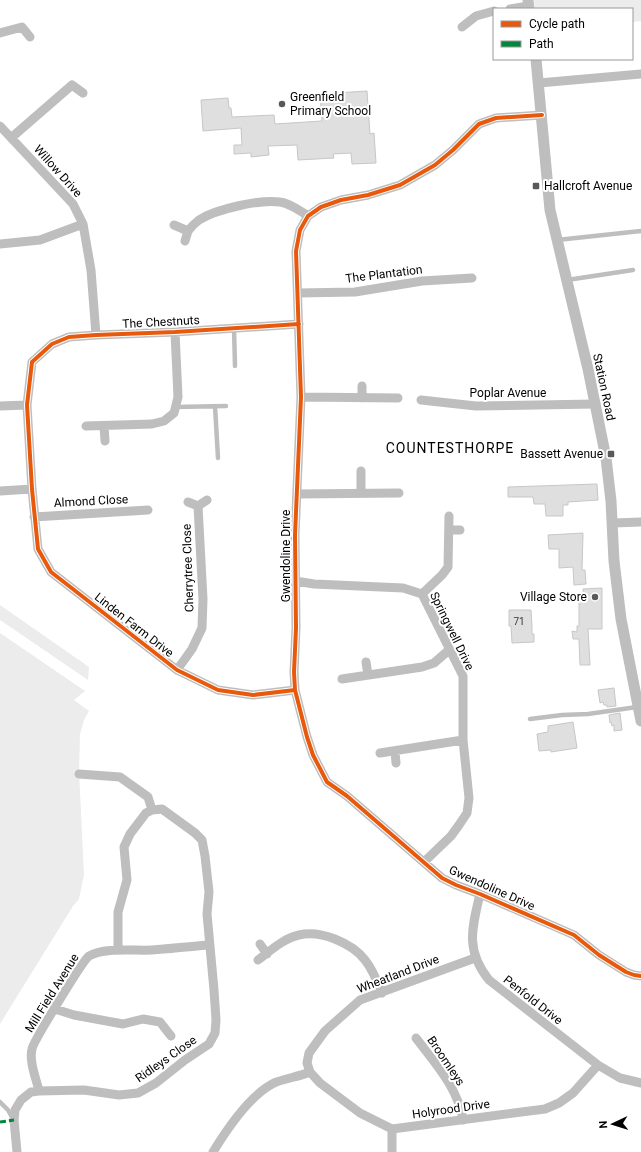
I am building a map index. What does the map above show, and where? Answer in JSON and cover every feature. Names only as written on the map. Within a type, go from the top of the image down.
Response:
[{"type":"street","points":[[515,8],[529,5]]},
{"type":"street","points":[[462,27],[476,16],[493,12]]},
{"type":"street","points":[[0,33],[22,27],[30,37]]},
{"type":"street","name":"Station Road","points":[[536,60],[550,210],[606,458],[613,523],[614,561],[622,619],[640,712]]},
{"type":"street","points":[[539,83],[641,74]]},
{"type":"street","points":[[11,138],[72,86],[83,93]]},
{"type":"street","points":[[184,241],[188,230],[199,220],[215,212],[264,202],[281,202],[298,209],[308,216],[321,207],[341,200],[368,195],[400,185],[435,165],[454,150],[479,124],[496,118],[542,115]]},
{"type":"street","name":"Willow Drive","points":[[0,126],[73,204],[83,224],[91,270],[96,335]]},
{"type":"street","name":"Gwendoline Drive","points":[[308,216],[300,230],[296,251],[300,324],[301,397],[295,535],[296,628],[294,690],[313,755],[326,782],[347,796],[442,878],[574,935],[599,955],[626,972],[641,976]]},
{"type":"street","points":[[0,244],[40,240],[83,224]]},
{"type":"street","points":[[174,225],[188,230]]},
{"type":"street","name":"The Plantation","points":[[298,293],[355,292],[422,281],[472,278]]},
{"type":"street","name":"The Chestnuts","points":[[32,362],[52,344],[69,337],[300,324]]},
{"type":"street","points":[[86,426],[152,424],[164,421],[174,412],[178,397],[174,332]]},
{"type":"street","name":"Linden Farm Drive","points":[[32,362],[27,405],[34,517],[38,549],[51,572],[177,670],[218,690],[253,695],[294,690]]},
{"type":"street","points":[[362,386],[362,398]]},
{"type":"street","points":[[301,397],[398,398]]},
{"type":"street","name":"Poplar Avenue","points":[[421,400],[455,405],[476,406],[595,404]]},
{"type":"street","points":[[0,406],[27,405]]},
{"type":"street","points":[[104,426],[105,440]]},
{"type":"street","points":[[361,471],[361,493]]},
{"type":"street","points":[[0,491],[32,490]]},
{"type":"street","points":[[297,494],[399,493]]},
{"type":"street","name":"Cherrytree Close","points":[[198,506],[207,500]]},
{"type":"street","name":"Cherrytree Close","points":[[188,502],[198,506]]},
{"type":"street","name":"Cherrytree Close","points":[[177,670],[192,649],[202,628],[203,599],[198,506]]},
{"type":"street","name":"Almond Close","points":[[34,517],[148,510]]},
{"type":"street","points":[[422,594],[442,575],[448,566],[448,516]]},
{"type":"street","points":[[613,523],[641,522]]},
{"type":"street","points":[[449,530],[460,530]]},
{"type":"street","name":"Springwell Drive","points":[[295,581],[314,584],[403,588],[422,594],[463,676],[463,740],[469,798],[467,813],[451,836],[424,862]]},
{"type":"street","points":[[342,679],[422,667],[434,663],[449,650]]},
{"type":"street","points":[[366,662],[368,675]]},
{"type":"street","points":[[380,753],[463,740]]},
{"type":"street","points":[[395,751],[396,763]]},
{"type":"street","points":[[79,774],[120,777],[148,797],[152,810],[146,812],[130,834],[124,847],[126,880],[118,912],[118,950]]},
{"type":"street","name":"Ridleys Close","points":[[17,1152],[14,1120],[15,1110],[21,1100],[31,1092],[39,1090],[84,1090],[119,1095],[138,1093],[156,1083],[185,1060],[209,1044],[215,1033],[216,1020],[207,914],[209,892],[202,840],[195,833],[162,809],[152,810]]},
{"type":"street","name":"Penfold Drive","points":[[480,894],[474,921],[472,944],[475,958],[489,980],[598,1065],[620,1078],[641,1083]]},
{"type":"street","points":[[258,960],[285,940],[299,935],[312,934],[334,938],[364,958],[373,972],[382,993]]},
{"type":"street","points":[[260,944],[267,954]]},
{"type":"street","name":"Mill Field Avenue","points":[[39,1090],[31,1058],[32,1048],[40,1032],[80,967],[89,956],[118,950],[152,950],[210,945]]},
{"type":"street","name":"Wheatland Drive","points":[[310,1072],[307,1063],[309,1053],[325,1031],[360,1000],[475,958]]},
{"type":"street","points":[[55,1009],[74,1015],[124,1024],[143,1019],[160,1022],[172,1036]]},
{"type":"street","name":"Broomleys","points":[[416,1038],[448,1082],[461,1107],[463,1120]]},
{"type":"street","name":"Holyrood Drive","points":[[392,1129],[552,1106],[573,1094],[598,1065]]},
{"type":"street","points":[[213,1152],[221,1138],[247,1106],[264,1089],[287,1078],[310,1072],[320,1082],[360,1113],[392,1129],[392,1152]]},
{"type":"lane","points":[[557,240],[641,231]]},
{"type":"lane","points":[[567,280],[633,270]]},
{"type":"lane","points":[[234,328],[234,366]]},
{"type":"lane","points":[[215,406],[218,458]]},
{"type":"lane","points":[[175,407],[226,406]]},
{"type":"lane","points":[[530,719],[562,715],[640,712]]},
{"type":"lane","points":[[0,1102],[8,1110],[14,1120]]},
{"type":"shaded area","points":[[534,0],[641,0],[641,21],[633,22],[633,8],[535,8]]},
{"type":"shaded area","points":[[0,605],[89,667],[88,680],[0,620]]},
{"type":"shaded area","points":[[0,633],[85,691],[74,700],[89,711],[84,720],[80,734],[79,771],[84,875],[79,899],[73,906],[0,1024]]},
{"type":"building","points":[[367,91],[370,134],[374,133],[376,163],[352,164],[351,153],[333,154],[334,158],[298,160],[297,145],[268,146],[269,155],[251,157],[251,153],[234,154],[234,145],[242,145],[241,128],[203,131],[201,100],[228,98],[232,117],[274,115],[275,124],[322,121],[320,94]]},
{"type":"building","points":[[597,484],[598,500],[568,502],[568,505],[563,505],[563,516],[546,516],[545,504],[534,504],[533,497],[508,497],[508,487]]},
{"type":"building","points":[[583,533],[582,570],[585,570],[586,584],[574,585],[573,567],[559,568],[559,549],[549,549],[548,535]]},
{"type":"building","points":[[602,588],[602,629],[588,629],[590,665],[580,665],[579,639],[573,639],[572,631],[577,632],[577,626],[579,626],[579,600],[584,600],[583,589]]},
{"type":"building","points":[[509,610],[531,610],[532,634],[534,634],[534,642],[512,643],[511,626],[509,626]]},
{"type":"building","points":[[614,688],[616,706],[607,707],[607,705],[604,705],[603,702],[600,703],[598,690]]},
{"type":"building","points":[[620,713],[622,730],[614,731],[614,725],[612,726],[611,722],[610,723],[609,715]]},
{"type":"building","points":[[573,722],[577,748],[551,752],[551,750],[539,751],[537,734],[548,732],[548,726]]},
{"type":"marked path","points":[[0,1122],[14,1120]]},
{"type":"cycle path","points":[[542,115],[496,118],[479,124],[453,150],[435,165],[400,185],[368,195],[341,200],[321,207],[308,216],[300,230],[296,251],[301,397],[295,535],[295,690],[313,755],[327,782],[347,796],[442,878],[574,935],[599,955],[626,972],[641,976]]},
{"type":"cycle path","points":[[295,690],[253,695],[218,690],[177,670],[51,572],[38,549],[32,489],[27,405],[32,362],[52,344],[69,337],[299,324]]},
{"type":"place","name":"Greenfield Primary School","points":[[282,104]]},
{"type":"place","name":"Hallcroft Avenue","points":[[536,186]]},
{"type":"place","name":"Bassett Avenue","points":[[611,454]]},
{"type":"place","name":"Village Store","points":[[595,597]]},
{"type":"district","name":"COUNTESTHORPE","points":[[450,448]]}]
